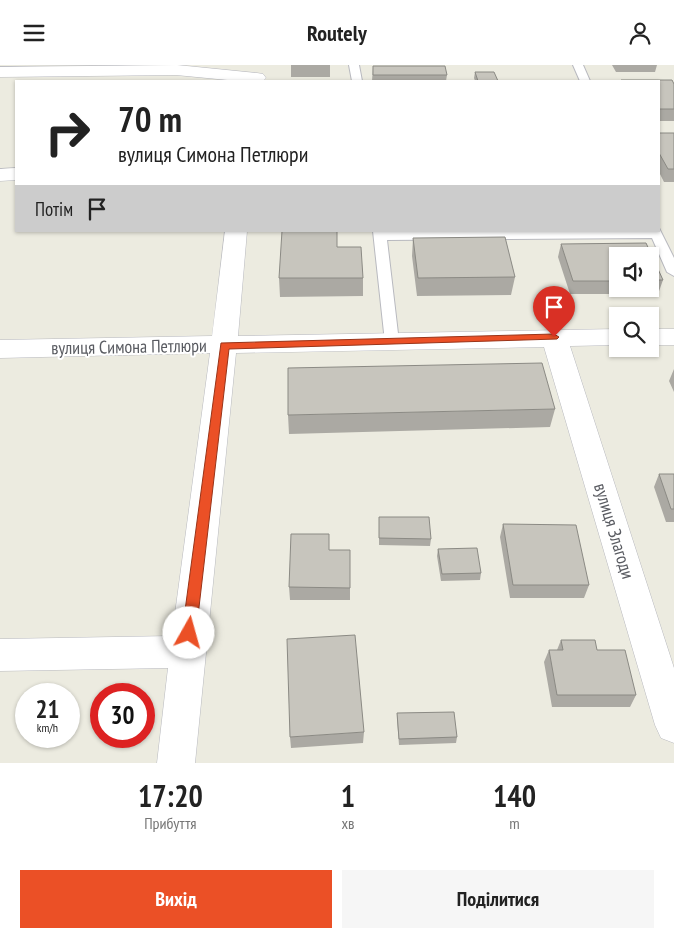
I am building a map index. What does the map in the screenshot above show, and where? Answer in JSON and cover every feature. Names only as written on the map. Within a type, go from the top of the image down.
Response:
[{"type":"street","points":[[0,72],[176,70],[257,75]]},
{"type":"street","points":[[0,175],[15,174]]},
{"type":"street","points":[[176,763],[187,652],[236,232]]},
{"type":"street","name":"вулиця Злагоди","points":[[554,337],[674,725]]},
{"type":"street","name":"вулиця Симона Петлюри","points":[[0,349],[609,337]]},
{"type":"street","points":[[659,337],[674,337]]},
{"type":"street","points":[[0,655],[187,652]]},
{"type":"lane","points":[[354,65],[357,80]]},
{"type":"lane","points":[[578,65],[585,80]]},
{"type":"lane","points":[[392,342],[380,234],[655,233],[674,272]]},
{"type":"building","points":[[373,66],[445,66],[447,75],[373,75]]},
{"type":"building","points":[[475,72],[494,72],[498,80],[478,80]]},
{"type":"building","points":[[660,80],[672,80],[674,84],[674,109],[660,109]]},
{"type":"building","points":[[660,133],[674,133],[674,169],[668,169],[660,155]]},
{"type":"building","points":[[282,232],[337,232],[337,247],[361,247],[363,278],[279,278]]},
{"type":"building","points":[[505,237],[515,277],[418,278],[413,238]]},
{"type":"building","points":[[646,243],[648,247],[609,247],[609,281],[573,281],[561,244]]},
{"type":"building","points":[[659,271],[663,280],[659,280]]},
{"type":"building","points":[[542,363],[555,409],[288,415],[288,368]]},
{"type":"building","points":[[659,474],[674,474],[674,509],[671,509]]},
{"type":"building","points":[[379,517],[429,517],[431,539],[379,538]]},
{"type":"building","points":[[503,524],[576,525],[589,585],[513,585]]},
{"type":"building","points":[[291,534],[329,534],[329,550],[350,550],[350,588],[289,587]]},
{"type":"building","points":[[477,548],[481,573],[442,574],[438,549]]},
{"type":"building","points":[[355,635],[364,732],[290,737],[287,639]]},
{"type":"building","points":[[561,640],[595,640],[597,650],[625,650],[636,695],[557,695],[549,650],[563,650]]},
{"type":"building","points":[[454,712],[457,737],[399,739],[397,713]]},
{"type":"route","points":[[189,633],[224,345],[554,337]]}]
